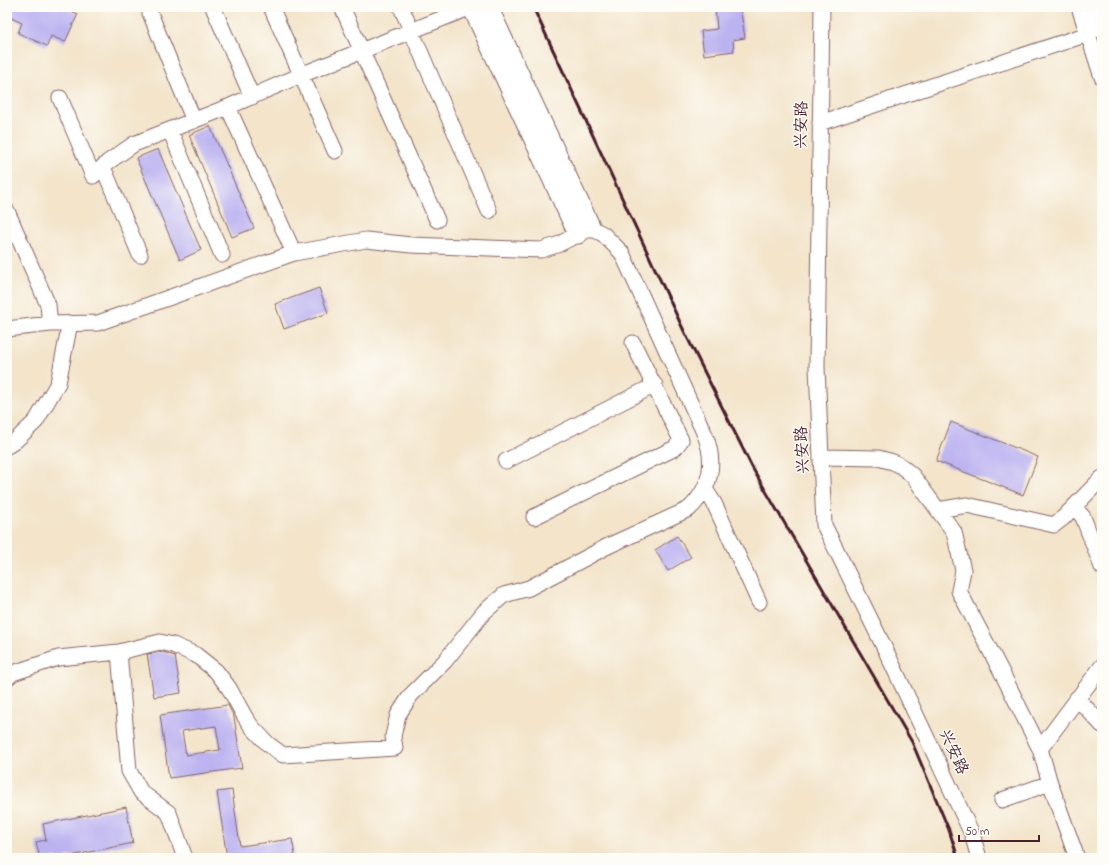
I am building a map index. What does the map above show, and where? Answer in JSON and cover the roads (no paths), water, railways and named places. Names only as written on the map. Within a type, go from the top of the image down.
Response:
[{"type":"highway","points":[[1095,7],[1095,31]]},
{"type":"main road","points":[[471,7],[585,231]]},
{"type":"main road","points":[[488,7],[585,231]]},
{"type":"street","points":[[213,7],[252,97]]},
{"type":"street","points":[[271,7],[335,151]]},
{"type":"street","points":[[342,7],[437,220]]},
{"type":"street","points":[[401,7],[490,210]]},
{"type":"street","points":[[60,98],[93,176],[134,144],[194,121],[301,75],[471,7]]},
{"type":"street","name":"兴安路","points":[[822,7],[817,367],[824,525],[886,651],[972,834],[978,858]]},
{"type":"street","points":[[1079,7],[1095,31],[1102,77]]},
{"type":"street","points":[[150,13],[194,121]]},
{"type":"street","points":[[820,123],[1095,31]]},
{"type":"street","points":[[228,107],[294,253]]},
{"type":"street","points":[[170,130],[222,255]]},
{"type":"street","points":[[104,167],[140,254]]},
{"type":"street","points":[[7,211],[48,305],[50,324]]},
{"type":"street","points":[[7,328],[50,324],[98,323],[294,253],[366,240],[411,245],[541,250],[557,245],[585,231],[603,234],[622,253],[709,443],[711,462],[705,489],[696,503],[689,509],[608,546],[529,588],[504,595],[484,612],[445,661],[411,695],[398,715],[394,736],[395,748],[283,755],[268,744],[252,727],[234,696],[216,671],[196,655],[184,649],[160,642],[119,652],[58,658],[13,673],[7,678]]},
{"type":"street","points":[[7,446],[14,442],[36,421],[58,383],[70,323]]},
{"type":"street","points":[[534,517],[675,448],[681,440],[633,343]]},
{"type":"street","points":[[506,461],[656,387],[680,378]]},
{"type":"street","points":[[821,457],[878,458],[894,462],[907,470],[913,476],[954,532],[962,570],[959,591],[1040,749],[1050,783],[1077,858]]},
{"type":"street","points":[[938,510],[967,505],[1054,525],[1063,518],[1102,478]]},
{"type":"street","points":[[705,489],[717,510],[760,602]]},
{"type":"street","points":[[1074,507],[1083,517],[1102,565]]},
{"type":"street","points":[[119,652],[129,772],[141,792],[169,813],[185,858]]},
{"type":"street","points":[[1040,749],[1102,666]]},
{"type":"street","points":[[1077,698],[1102,725]]},
{"type":"street","points":[[1002,800],[1050,783]]},
{"type":"railway","points":[[533,7],[684,331],[753,469],[912,742],[949,830],[958,858]]}]
